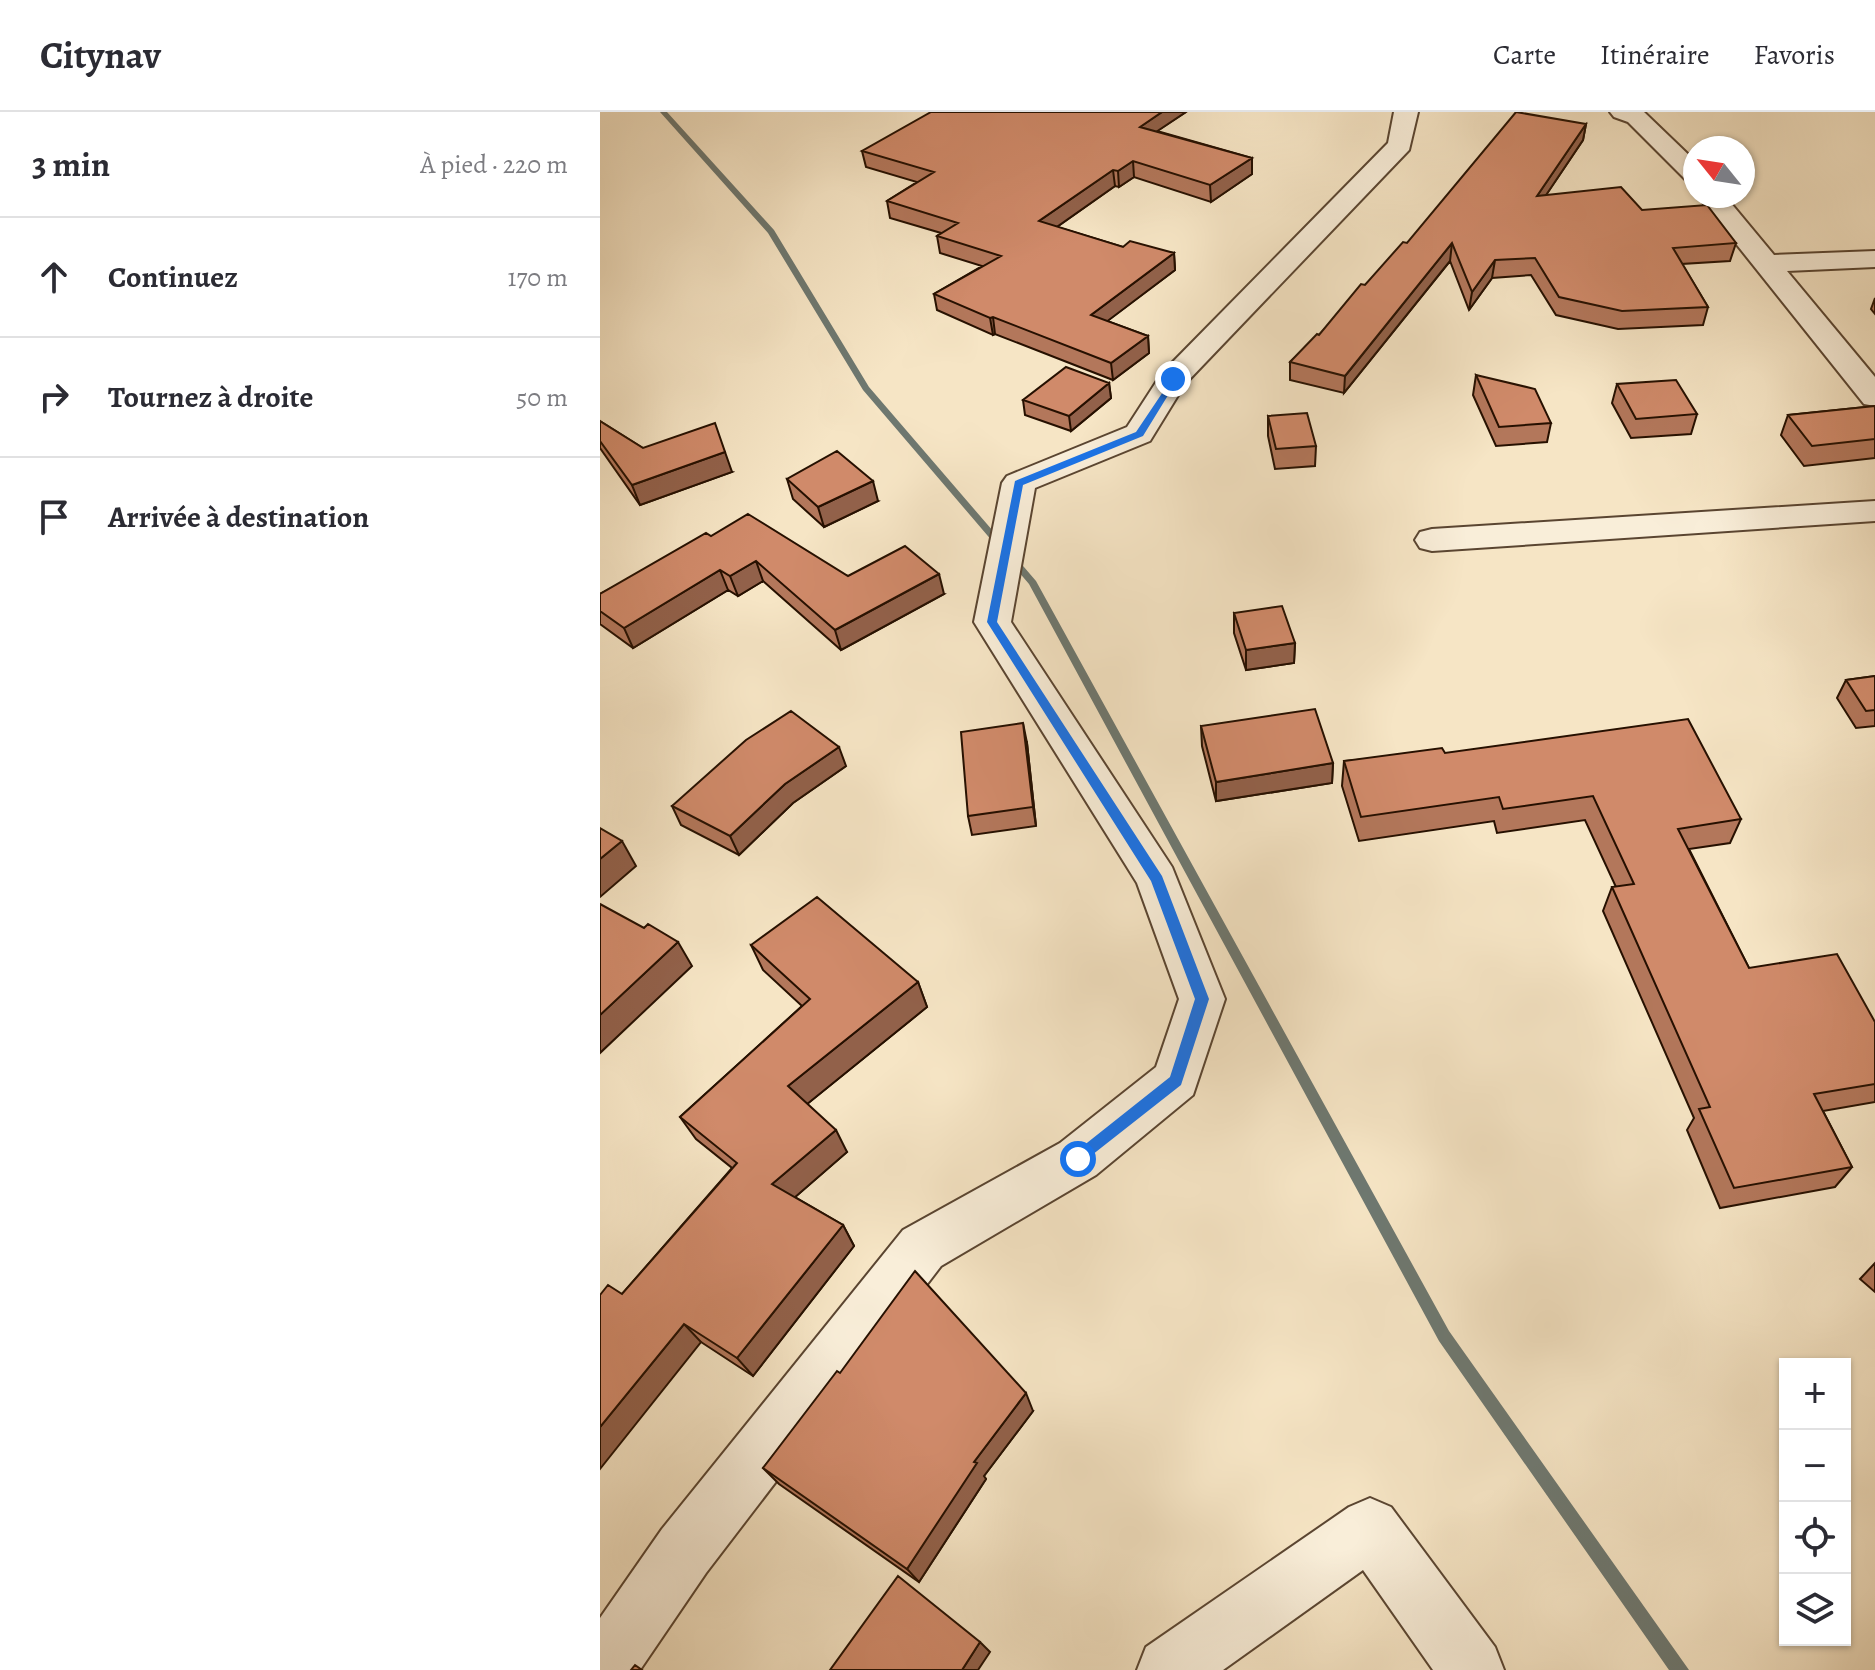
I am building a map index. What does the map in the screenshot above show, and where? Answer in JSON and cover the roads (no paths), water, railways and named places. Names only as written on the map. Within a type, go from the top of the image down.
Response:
[{"type":"street","points":[[602,1670],[684,1551],[922,1248],[1078,1159],[1176,1080],[1202,999],[1157,879],[992,622],[1019,483],[1139,434],[1173,379],[1400,145],[1406,112]]},
{"type":"street","points":[[1622,112],[1636,117],[1683,163]]},
{"type":"street","points":[[1721,208],[1875,397]]},
{"type":"street","points":[[1765,264],[1875,259]]},
{"type":"street","points":[[1842,354],[1875,352]]},
{"type":"street","points":[[1432,540],[1875,511]]},
{"type":"street","points":[[1169,1670],[1370,1528],[1472,1670]]},
{"type":"waterway","points":[[663,112],[771,232],[866,388],[1033,583],[1444,1336],[1680,1670]]}]
